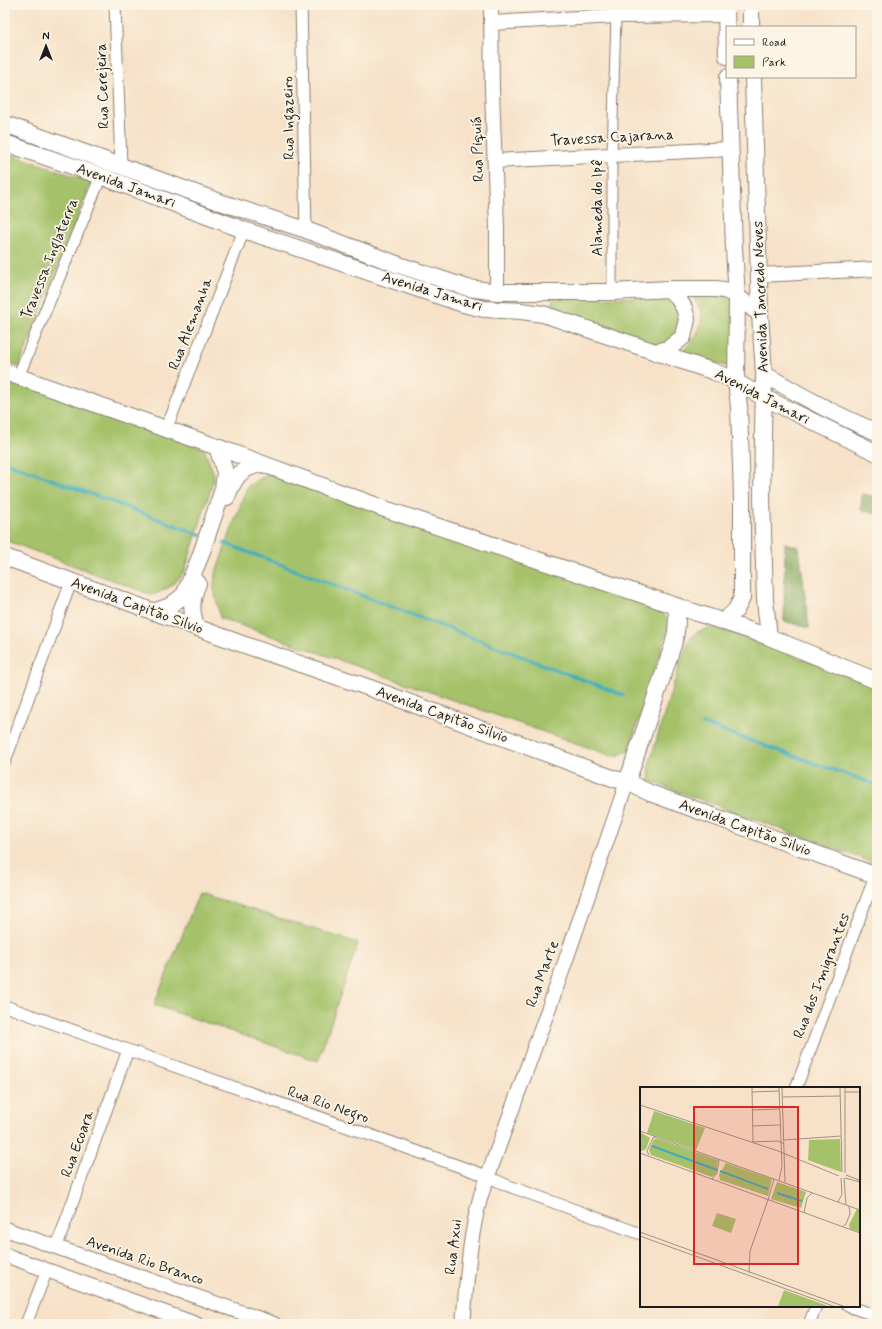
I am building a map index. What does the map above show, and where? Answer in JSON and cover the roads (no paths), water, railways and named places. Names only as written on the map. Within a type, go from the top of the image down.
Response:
[{"type":"main road","points":[[751,5],[752,26]]},
{"type":"main road","points":[[726,10],[726,26]]},
{"type":"main road","name":"Avenida Tancredo Neves","points":[[723,622],[736,610],[742,598],[742,496],[736,381],[738,297],[731,185],[728,78]]},
{"type":"main road","name":"Avenida Tancredo Neves","points":[[753,78],[760,314],[764,374],[762,497],[765,600],[769,637]]},
{"type":"main road","name":"Avenida Jamari","points":[[5,124],[220,202],[306,230],[399,265],[468,288],[487,292],[612,292],[669,289],[724,290],[734,294],[760,314]]},
{"type":"main road","name":"Avenida Jamari","points":[[5,143],[101,176],[244,230],[463,304],[484,309],[543,314],[712,371],[736,381],[763,397],[875,447]]},
{"type":"main road","points":[[731,185],[756,184]]},
{"type":"main road","points":[[213,218],[220,202]]},
{"type":"main road","points":[[655,352],[668,349],[682,338],[685,328],[687,319],[684,308],[678,298],[669,289]]},
{"type":"main road","points":[[12,374],[385,509],[769,637],[877,681]]},
{"type":"main road","name":"Avenida Jamari","points":[[764,374],[806,400],[853,423],[877,432]]},
{"type":"main road","points":[[153,612],[170,606],[184,595],[200,557],[223,489],[225,472],[217,447]]},
{"type":"main road","points":[[197,628],[191,604],[230,490],[238,474],[250,466],[261,464]]},
{"type":"main road","points":[[742,496],[762,497]]},
{"type":"main road","name":"Avenida Capitão Silvio","points":[[5,557],[197,628],[370,688],[614,779],[627,782],[650,793],[876,875]]},
{"type":"main road","points":[[627,782],[673,645],[677,630],[678,618],[676,607]]},
{"type":"street","name":"Rua Cerejeira","points":[[115,5],[121,165]]},
{"type":"street","name":"Rua Ingazeiro","points":[[301,5],[306,230]]},
{"type":"street","name":"Rua Piquiá","points":[[491,5],[498,227],[497,292]]},
{"type":"street","points":[[491,23],[616,10],[726,10]]},
{"type":"street","name":"Alameda do Ipê","points":[[612,292],[612,154],[616,10]]},
{"type":"street","name":"Travessa Cajarana","points":[[495,161],[730,149]]},
{"type":"street","name":"Travessa Inglaterra","points":[[12,374],[101,176]]},
{"type":"street","name":"Rua Alemanha","points":[[166,430],[244,230]]},
{"type":"street","points":[[759,276],[877,269]]},
{"type":"street","points":[[5,761],[71,582]]},
{"type":"street","name":"Rua Marte","points":[[487,1176],[560,977],[627,782]]},
{"type":"street","name":"Rua dos Imigrantes","points":[[796,1087],[876,875]]},
{"type":"street","name":"Rua Rio Negro","points":[[5,1006],[487,1176],[506,1185],[640,1234]]},
{"type":"street","name":"Rua Ecoara","points":[[56,1248],[128,1050]]},
{"type":"street","name":"Rua Axui","points":[[463,1324],[472,1234],[487,1176]]},
{"type":"street","name":"Avenida Rio Branco","points":[[5,1229],[274,1324]]},
{"type":"street","points":[[5,1255],[196,1324]]},
{"type":"street","points":[[26,1324],[47,1270]]},
{"type":"street","points":[[809,1324],[816,1307]]},
{"type":"street","points":[[851,1307],[877,1316]]},
{"type":"waterway","points":[[5,462],[201,535]]},
{"type":"waterway","points":[[224,543],[623,695]]},
{"type":"waterway","points":[[703,724],[877,785]]}]
